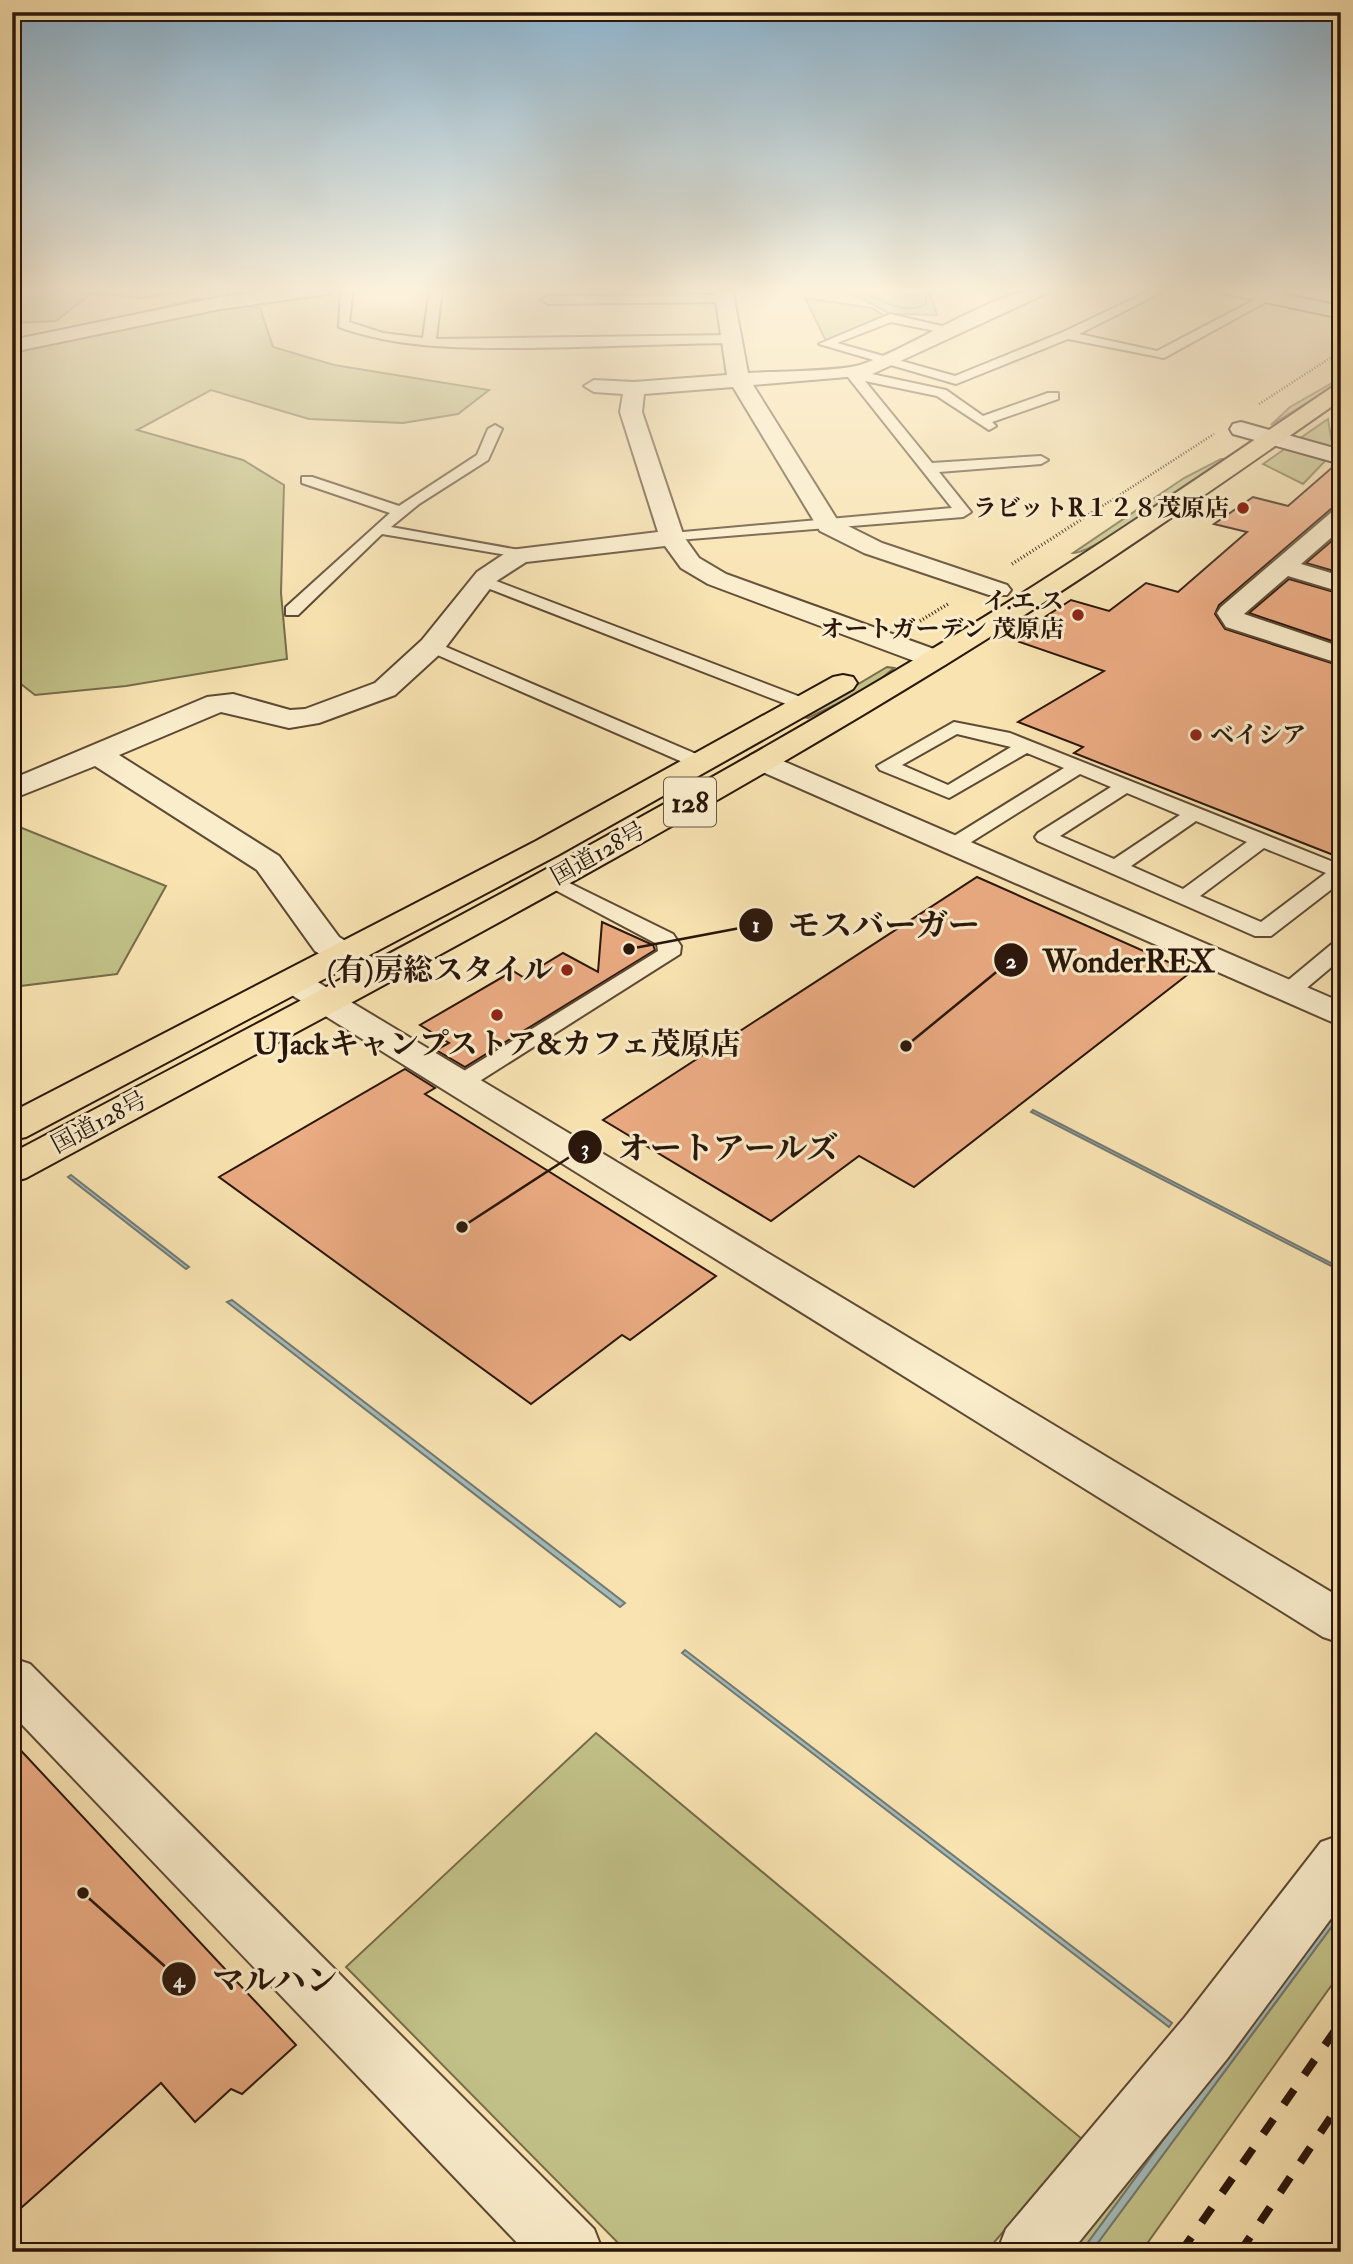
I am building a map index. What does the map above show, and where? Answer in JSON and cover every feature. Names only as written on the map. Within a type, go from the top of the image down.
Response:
[{"type":"highway","name":"国道128号","points":[[12,1169],[309,992],[344,956],[701,764],[904,649],[1295,394]]},
{"type":"highway","name":"国道128号","points":[[12,1128],[309,992],[376,974],[551,880],[762,761],[935,659],[1092,561],[1336,394]]},
{"type":"street","points":[[633,394],[631,412],[672,538],[690,563],[717,579],[935,659]]},
{"type":"street","points":[[747,394],[827,524],[873,548],[998,590]]},
{"type":"street","points":[[1241,429],[1341,457]]},
{"type":"street","points":[[1341,516],[1231,610],[1231,617],[1341,656]]},
{"type":"street","points":[[12,790],[217,703],[233,703],[289,719],[309,717],[385,689],[432,646],[483,581],[519,555],[672,538]]},
{"type":"street","points":[[1282,566],[1341,584]]},
{"type":"street","points":[[97,754],[268,863],[327,944],[376,974]]},
{"type":"street","points":[[762,761],[1341,1015]]},
{"type":"street","points":[[309,992],[1341,1623]]},
{"type":"street","points":[[12,1679],[570,2252]]},
{"type":"street","points":[[1029,2252],[1206,2039],[1341,1860]]},
{"type":"lane","points":[[672,538],[963,512],[869,394]]},
{"type":"lane","points":[[942,394],[986,424],[1052,396]]},
{"type":"lane","points":[[292,611],[399,511],[482,457],[495,429]]},
{"type":"lane","points":[[929,468],[1041,460]]},
{"type":"lane","points":[[307,480],[399,511]]},
{"type":"lane","points":[[379,529],[519,555]]},
{"type":"lane","points":[[483,581],[805,705]]},
{"type":"lane","points":[[432,646],[701,764]]},
{"type":"lane","points":[[1025,747],[949,792],[887,766],[954,728],[1003,737],[1341,872],[1263,931],[1045,837],[1125,786]]},
{"type":"lane","points":[[953,845],[1076,768]]},
{"type":"lane","points":[[1116,867],[1194,814]]},
{"type":"lane","points":[[1185,898],[1261,841]]},
{"type":"lane","points":[[459,1084],[669,954],[670,946],[659,935],[551,880]]},
{"type":"lane","points":[[1288,992],[1341,948]]},
{"type":"green space","points":[[12,394],[204,394],[137,430],[243,460],[284,485],[281,593],[287,659],[126,686],[35,695],[12,677]]},
{"type":"green space","points":[[223,394],[484,394],[458,414],[403,423],[309,419]]},
{"type":"green space","points":[[1313,394],[1322,394],[1271,425],[1290,407]]},
{"type":"green space","points":[[1328,419],[1333,449],[1299,439]]},
{"type":"green space","points":[[1286,448],[1327,459],[1303,484],[1263,464]]},
{"type":"green space","points":[[1225,459],[1123,528],[1084,550],[1073,553],[1184,478]]},
{"type":"green space","points":[[887,667],[894,668],[870,688],[808,718],[803,717]]},
{"type":"green space","points":[[12,824],[166,886],[117,974],[12,987]]},
{"type":"green space","points":[[596,1733],[1082,2139],[986,2252],[627,2252],[346,1967]]},
{"type":"green space","points":[[1341,1914],[1341,1972],[1141,2252],[1091,2252]]},
{"type":"green space","points":[[1165,2138],[1081,2252],[1067,2252],[1147,2154]]},
{"type":"water","points":[[1033,1110],[1341,1268],[1341,1271],[1031,1112]]},
{"type":"water","points":[[71,1175],[189,1267],[186,1269],[68,1177]]},
{"type":"water","points":[[232,1300],[625,1603],[620,1607],[227,1302]]},
{"type":"water","points":[[685,1650],[1172,2023],[1169,2027],[682,1653]]},
{"type":"water","points":[[1341,1898],[1341,1914],[1091,2252],[1081,2252]]},
{"type":"building","name":"ベイシア","points":[[1335,465],[1341,466],[1341,507],[1331,509],[1219,605],[1215,614],[1225,629],[1341,666],[1341,858],[1074,753],[1083,747],[1018,722],[1104,671],[1011,639],[1071,600],[1109,611],[1146,583],[1178,592],[1247,532],[1214,524],[1253,497],[1288,506]]},
{"type":"building","points":[[1341,533],[1341,573],[1306,563]]},
{"type":"building","points":[[1289,579],[1341,594],[1341,644],[1249,613]]},
{"type":"building","points":[[977,877],[1191,972],[914,1187],[859,1156],[771,1221],[603,1120]]},
{"type":"building","points":[[602,922],[653,945],[655,950],[465,1067],[436,1050],[449,1043],[420,1025],[513,971],[523,977],[563,953],[598,972]]},
{"type":"building","points":[[405,1069],[435,1088],[425,1094],[716,1276],[630,1340],[622,1335],[531,1404],[219,1177]]},
{"type":"building","points":[[12,1741],[296,2045],[242,2094],[231,2089],[195,2122],[161,2083],[12,2216]]},
{"type":"railway","points":[[1181,2252],[1341,2022]]},
{"type":"railway","points":[[1240,2252],[1341,2102]]},
{"type":"place","name":"ラビットR１２８茂原店","points":[[1243,508]]},
{"type":"place","name":"イ.エ.ス オートガーデン 茂原店","points":[[1078,615]]},
{"type":"place","name":"ベイシア","points":[[1196,735]]},
{"type":"place","name":"モスバーガー","points":[[629,949]]},
{"type":"place","name":"(有)房総スタイル","points":[[567,970]]},
{"type":"place","name":"UJackキャンプストア&カフェ茂原店","points":[[497,1015]]},
{"type":"place","name":"WonderREX","points":[[906,1046]]},
{"type":"place","name":"オートアールズ","points":[[462,1227]]},
{"type":"place","name":"マルハン","points":[[83,1893]]}]
